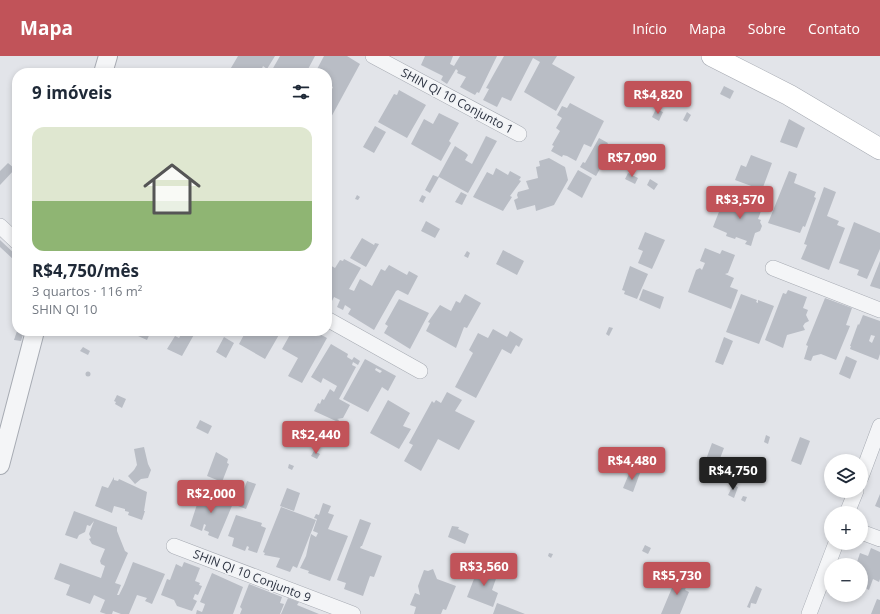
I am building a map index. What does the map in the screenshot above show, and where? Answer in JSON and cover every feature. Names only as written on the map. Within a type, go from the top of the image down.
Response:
[{"type":"main road","points":[[712,56],[789,95],[880,149]]},
{"type":"street","points":[[104,68],[108,56]]},
{"type":"street","name":"SHIN QI 10 Conjunto 1","points":[[374,56],[519,134]]},
{"type":"street","points":[[0,226],[12,237]]},
{"type":"street","points":[[773,268],[880,310]]},
{"type":"street","points":[[332,322],[420,371]]},
{"type":"street","points":[[0,464],[34,336]]},
{"type":"street","points":[[868,458],[880,426]]},
{"type":"street","points":[[868,535],[880,539]]},
{"type":"street","name":"SHIN QI 10 Conjunto 9","points":[[174,546],[353,614]]},
{"type":"street","points":[[809,614],[833,550]]},
{"type":"building","points":[[238,56],[275,56],[268,68],[263,66],[262,68],[231,68]]},
{"type":"building","points":[[280,56],[315,56],[309,68],[273,68]]},
{"type":"building","points":[[324,56],[347,56],[360,64],[332,115],[332,68],[318,68]]},
{"type":"building","points":[[425,56],[453,56],[450,64],[454,66],[460,56],[497,56],[479,93],[477,92],[475,95],[460,87],[466,77],[457,73],[458,71],[456,69],[447,84],[441,80],[443,76],[421,65]]},
{"type":"building","points":[[504,56],[557,56],[552,64],[575,77],[556,111],[524,92],[540,62],[533,58],[511,101],[502,97],[497,107],[483,100],[489,89],[486,88]]},
{"type":"building","points":[[724,86],[734,91],[730,99],[720,94]]},
{"type":"building","points":[[399,90],[426,105],[407,138],[378,122],[394,94],[397,95]]},
{"type":"building","points":[[570,103],[604,121],[591,147],[584,144],[576,161],[567,156],[563,155],[562,157],[551,151],[554,146],[552,145],[560,131],[556,128],[562,118],[557,115],[562,106],[567,108]]},
{"type":"building","points":[[656,109],[663,112],[659,121],[652,117]]},
{"type":"building","points":[[687,112],[691,115],[687,122],[683,120]]},
{"type":"building","points":[[439,113],[459,123],[449,141],[451,143],[441,161],[411,144],[424,119],[433,124]]},
{"type":"building","points":[[789,119],[805,128],[797,148],[780,142]]},
{"type":"building","points":[[375,126],[386,132],[374,153],[363,147]]},
{"type":"building","points":[[486,136],[497,141],[468,193],[439,177],[430,193],[425,190],[433,175],[438,177],[455,146],[468,155],[465,160],[472,164]]},
{"type":"building","points":[[599,138],[608,143],[600,157],[605,160],[596,176],[580,167],[583,162],[585,163]]},
{"type":"building","points":[[751,155],[772,163],[762,190],[735,180],[741,165],[746,167]]},
{"type":"building","points":[[549,158],[565,167],[568,180],[554,205],[536,211],[535,205],[517,210],[514,200],[518,198],[518,192],[529,189],[526,181],[538,178],[536,167],[540,166],[539,161]]},
{"type":"building","points":[[8,163],[12,166],[12,172],[0,185],[0,171]]},
{"type":"building","points":[[496,168],[508,175],[510,171],[521,177],[519,180],[521,181],[510,196],[512,197],[503,211],[473,197],[487,172],[493,175]]},
{"type":"building","points":[[578,170],[592,178],[582,198],[567,189]]},
{"type":"building","points":[[789,171],[797,174],[794,183],[816,192],[814,197],[816,198],[805,227],[803,226],[800,233],[768,223]]},
{"type":"building","points":[[628,173],[638,178],[635,184],[625,179]]},
{"type":"building","points":[[650,179],[658,184],[654,190],[647,185]]},
{"type":"building","points":[[824,187],[836,192],[827,216],[839,221],[837,225],[845,228],[829,270],[801,259],[807,245],[804,244]]},
{"type":"building","points":[[461,192],[467,195],[462,205],[455,202]]},
{"type":"building","points":[[357,195],[360,197],[358,200],[355,199]]},
{"type":"building","points":[[422,195],[426,197],[423,203],[419,201]]},
{"type":"building","points":[[754,198],[763,201],[761,205],[763,206],[758,219],[761,220],[760,222],[762,226],[760,231],[755,233],[751,246],[745,244],[747,241],[736,237],[735,239],[726,236],[727,233],[713,227],[724,199],[740,204],[741,201],[746,203],[745,206],[747,207],[750,201],[752,202]]},
{"type":"building","points":[[426,221],[440,229],[435,238],[421,231]]},
{"type":"building","points":[[854,222],[880,233],[880,249],[867,279],[857,275],[859,270],[839,263]]},
{"type":"building","points":[[645,232],[665,240],[652,269],[638,263],[643,251],[638,249]]},
{"type":"building","points":[[362,238],[374,245],[375,243],[379,244],[366,267],[350,258]]},
{"type":"building","points":[[0,240],[12,251],[12,258],[0,247]]},
{"type":"building","points":[[705,248],[720,254],[722,250],[735,255],[728,273],[725,274],[734,278],[730,287],[738,290],[731,309],[688,292],[696,270],[700,268],[702,270],[705,263],[700,261]]},
{"type":"building","points":[[503,250],[524,261],[517,275],[496,264]]},
{"type":"building","points":[[467,251],[470,253],[468,258],[464,256]]},
{"type":"building","points":[[344,259],[361,268],[349,289],[354,291],[360,279],[372,286],[381,269],[385,271],[389,265],[407,275],[409,271],[418,276],[408,295],[398,290],[396,291],[374,330],[348,314],[351,309],[345,305],[343,310],[337,307],[340,300],[334,297],[332,301],[332,266],[335,268],[340,260],[343,261]]},
{"type":"building","points":[[880,261],[880,289],[870,286]]},
{"type":"building","points":[[630,266],[648,274],[637,299],[624,294],[625,291],[622,290]]},
{"type":"building","points":[[643,289],[664,297],[660,309],[639,300]]},
{"type":"building","points":[[788,290],[807,297],[803,308],[808,310],[806,315],[809,321],[803,326],[805,330],[787,335],[783,348],[765,340],[783,293],[786,294]]},
{"type":"building","points":[[465,294],[481,303],[467,328],[464,327],[456,348],[426,331],[430,323],[428,322],[440,305],[451,311],[456,301],[460,303]]},
{"type":"building","points":[[741,294],[757,300],[756,302],[758,303],[758,300],[774,306],[759,344],[726,332]]},
{"type":"building","points":[[825,298],[852,308],[846,325],[850,326],[836,360],[821,354],[813,356],[811,361],[804,359],[808,346],[806,345]]},
{"type":"building","points":[[399,299],[429,313],[410,349],[384,333],[388,326],[385,324]]},
{"type":"building","points":[[863,315],[880,321],[880,354],[878,360],[850,349],[858,324],[859,325]],"holes":[[[871,335],[875,336],[872,343],[869,341]]]},
{"type":"building","points":[[609,327],[613,328],[609,336],[606,334]]},
{"type":"building","points":[[493,329],[507,337],[510,331],[523,339],[519,347],[516,345],[511,354],[502,349],[476,398],[455,387],[473,353],[469,350],[478,333],[488,338]]},
{"type":"building","points":[[15,336],[22,336],[21,341],[14,340]]},
{"type":"building","points":[[138,336],[149,336],[147,340]]},
{"type":"building","points":[[175,336],[179,338],[180,336],[193,336],[182,356],[167,349]]},
{"type":"building","points":[[243,336],[278,336],[265,359],[239,344]]},
{"type":"building","points":[[289,336],[323,336],[327,338],[302,383],[288,376],[298,358],[282,349]]},
{"type":"building","points":[[224,337],[234,343],[226,358],[216,352]]},
{"type":"building","points":[[724,337],[733,341],[723,365],[715,362]]},
{"type":"building","points":[[331,344],[348,354],[347,357],[352,360],[354,357],[360,361],[358,365],[353,362],[352,365],[356,367],[339,399],[350,405],[343,418],[337,419],[339,420],[338,422],[314,411],[318,403],[320,404],[322,399],[324,400],[330,389],[334,392],[337,386],[323,378],[321,383],[311,377]]},
{"type":"building","points":[[83,347],[90,351],[88,355],[80,351]]},
{"type":"building","points":[[846,356],[857,361],[850,379],[839,374]]},
{"type":"building","points":[[365,359],[396,376],[388,391],[382,387],[368,412],[343,399]],"holes":[[[376,368],[382,371],[380,373],[375,370]]]},
{"type":"building","points":[[88,371],[91,374],[88,377],[85,374]]},
{"type":"building","points":[[447,392],[462,400],[455,411],[475,421],[459,450],[438,439],[421,471],[404,461],[413,445],[409,443],[432,401],[434,403],[436,400],[441,403]]},
{"type":"building","points":[[117,395],[126,399],[122,408],[115,404],[116,402],[114,401]]},
{"type":"building","points":[[388,400],[410,413],[403,426],[411,429],[399,449],[370,433]]},
{"type":"building","points":[[200,420],[212,426],[208,434],[196,428]]},
{"type":"building","points":[[287,421],[291,423],[289,428],[284,425]]},
{"type":"building","points":[[766,435],[770,437],[768,444],[764,442]]},
{"type":"building","points":[[800,437],[810,441],[801,465],[791,461]]},
{"type":"building","points":[[712,443],[724,448],[716,469],[704,465]]},
{"type":"building","points":[[144,447],[151,470],[148,478],[141,479],[135,484],[128,476],[137,465],[134,449]]},
{"type":"building","points":[[314,451],[320,454],[317,459],[311,456]]},
{"type":"building","points":[[216,452],[228,459],[227,463],[229,464],[222,482],[207,476]]},
{"type":"building","points":[[289,464],[294,466],[292,470],[288,468]]},
{"type":"building","points":[[631,469],[640,473],[633,492],[623,488]]},
{"type":"building","points":[[114,477],[114,480],[118,481],[119,479],[147,492],[145,511],[142,520],[128,515],[129,512],[125,511],[125,509],[114,506],[112,513],[95,506],[102,486],[108,488]]},
{"type":"building","points":[[247,481],[256,484],[246,509],[238,506]]},
{"type":"building","points":[[733,485],[738,487],[734,498],[728,495]]},
{"type":"building","points":[[287,488],[300,493],[294,511],[280,506]]},
{"type":"building","points":[[201,492],[217,498],[216,501],[218,502],[221,496],[234,501],[218,539],[208,535],[209,532],[204,530],[206,525],[204,524],[202,531],[190,526]]},
{"type":"building","points":[[880,494],[880,508],[875,506]]},
{"type":"building","points":[[743,496],[747,497],[745,502],[741,500]]},
{"type":"building","points":[[323,503],[331,506],[328,513],[334,515],[328,529],[348,536],[330,581],[308,573],[309,571],[300,568],[306,556],[311,534],[316,537],[318,533],[313,531],[317,519],[314,518],[316,514],[319,515]]},
{"type":"building","points":[[281,507],[316,520],[297,568],[293,566],[290,572],[276,567],[280,558],[264,555],[265,553],[263,552]]},
{"type":"building","points":[[74,511],[117,527],[117,531],[125,551],[128,553],[115,583],[121,585],[117,595],[119,595],[124,585],[133,562],[165,574],[152,604],[145,601],[147,598],[137,595],[129,614],[121,614],[113,611],[112,614],[106,614],[100,612],[105,600],[94,595],[90,604],[66,595],[70,585],[54,579],[60,563],[101,578],[105,566],[101,564],[100,561],[105,549],[92,544],[89,539],[91,538],[89,534],[94,521],[90,526],[87,525],[85,532],[79,535],[77,539],[65,535]]},
{"type":"building","points":[[236,515],[262,523],[261,526],[266,528],[257,553],[248,550],[249,547],[247,546],[245,551],[232,546],[234,538],[228,536]]},
{"type":"building","points":[[360,519],[371,523],[360,548],[382,556],[374,577],[370,576],[363,596],[344,589],[346,583],[337,580]]},
{"type":"building","points":[[452,526],[459,527],[458,529],[469,534],[465,544],[448,537]]},
{"type":"building","points":[[645,545],[651,548],[648,554],[642,551]]},
{"type":"building","points":[[871,548],[880,552],[880,579],[879,582],[873,579],[869,590],[868,558],[858,558],[860,553],[868,556]]},
{"type":"building","points":[[549,553],[553,554],[551,558],[548,556]]},
{"type":"building","points":[[184,562],[200,568],[195,581],[200,583],[199,585],[202,586],[198,595],[195,594],[193,599],[197,601],[192,611],[177,606],[174,600],[161,595],[167,579],[170,580],[176,564],[182,567]]},
{"type":"building","points":[[479,566],[498,573],[492,590],[498,593],[493,607],[467,597]]},
{"type":"building","points":[[433,569],[437,579],[456,586],[446,610],[443,609],[441,614],[414,614],[416,607],[410,605],[415,593],[420,595],[418,586],[424,570],[428,571]]},
{"type":"building","points":[[679,571],[683,572],[681,576],[689,579],[685,590],[689,592],[680,614],[661,614]]},
{"type":"building","points":[[212,573],[243,587],[233,614],[196,614],[197,610],[202,612],[204,607],[205,604],[200,602]]},
{"type":"building","points":[[249,584],[282,597],[280,603],[284,604],[280,614],[240,614],[242,609],[240,607]]},
{"type":"building","points":[[756,586],[762,589],[756,604],[751,603],[750,608],[747,607]]},
{"type":"building","points":[[288,598],[299,602],[297,605],[319,614],[281,614]]},
{"type":"building","points":[[877,599],[880,600],[880,614],[871,614]]},
{"type":"building","points":[[497,603],[525,614],[493,614]]}]
